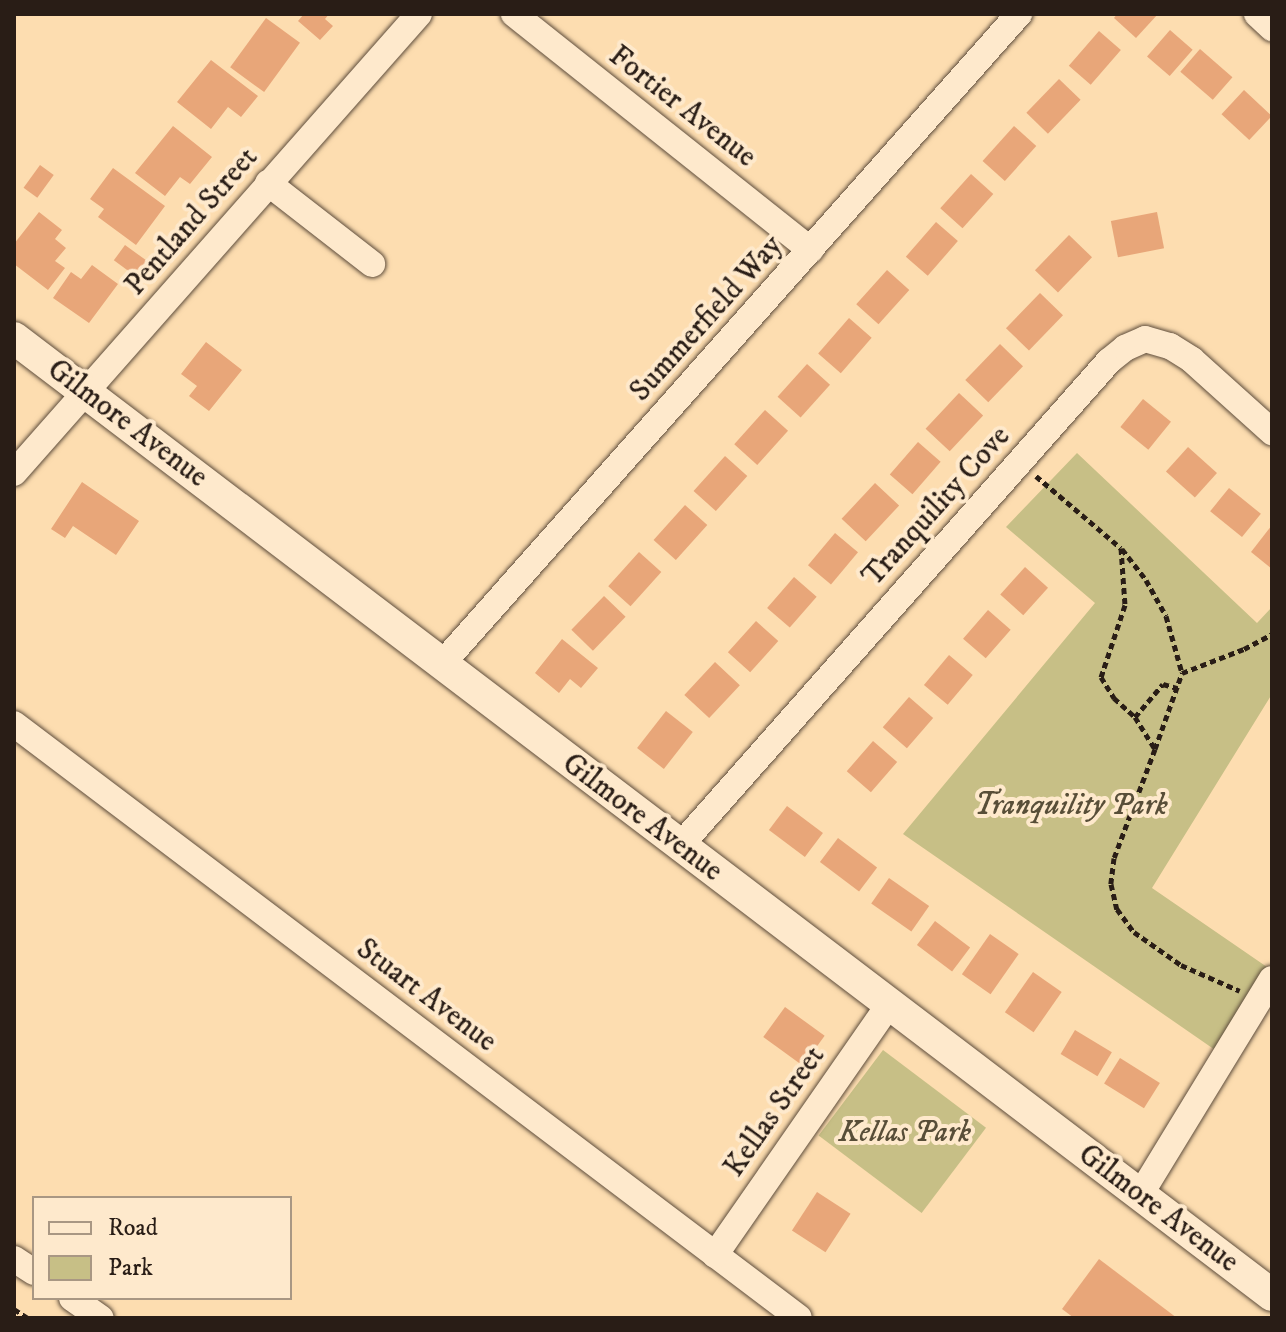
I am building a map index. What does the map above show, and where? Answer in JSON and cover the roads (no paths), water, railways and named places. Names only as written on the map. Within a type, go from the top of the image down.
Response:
[{"type":"street","name":"Pentland Street","points":[[14,473],[419,14]]},
{"type":"street","name":"Fortier Avenue","points":[[514,14],[811,250]]},
{"type":"street","name":"Summerfield Way","points":[[441,665],[1019,14]]},
{"type":"street","points":[[1257,14],[1272,28]]},
{"type":"street","points":[[268,183],[372,264]]},
{"type":"street","name":"Gilmore Avenue","points":[[14,338],[888,1006],[1272,1295]]},
{"type":"street","name":"Tranquility Cove","points":[[679,847],[1109,361],[1125,348],[1145,339],[1170,346],[1192,360],[1272,432]]},
{"type":"street","name":"Stuart Avenue","points":[[14,724],[799,1318]]},
{"type":"street","points":[[1140,1195],[1272,979]]},
{"type":"street","name":"Kellas Street","points":[[715,1255],[888,1006]]},
{"type":"street","points":[[14,1259],[32,1271]]},
{"type":"street","points":[[75,1300],[101,1318]]},
{"type":"park label","name":"Tranquility Park","points":[[1071,806]]},
{"type":"park label","name":"Kellas Park","points":[[905,1133]]}]
